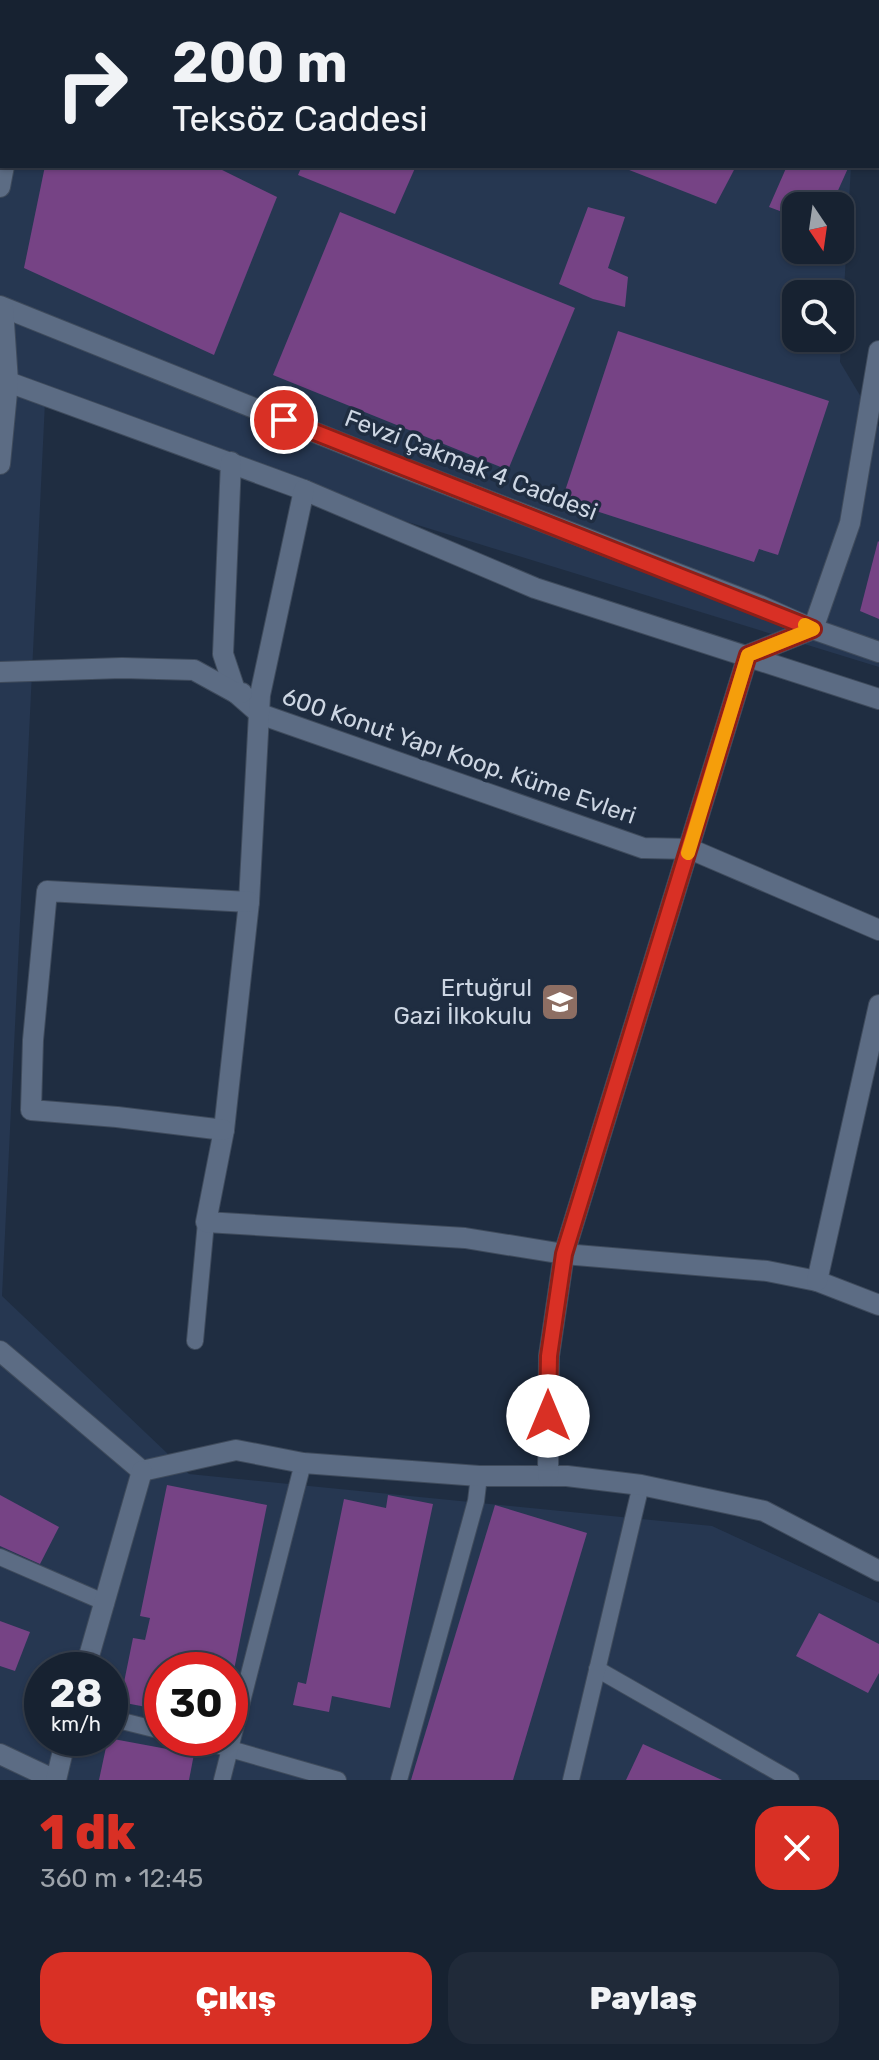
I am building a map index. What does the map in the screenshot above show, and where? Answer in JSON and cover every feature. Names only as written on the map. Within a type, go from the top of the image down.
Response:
[{"type":"street","points":[[0,464],[4,380],[2,307]]},
{"type":"street","name":"Fevzi Çakmak 4 Caddesi","points":[[2,307],[813,629],[879,652]]},
{"type":"street","points":[[748,655],[813,629],[850,523],[879,351]]},
{"type":"street","points":[[4,380],[304,490],[535,588],[879,699]]},
{"type":"street","points":[[231,462],[223,654],[236,693]]},
{"type":"street","name":"600 Konut Yapı Koop. Küme Evleri","points":[[206,1222],[224,1130],[249,902],[260,704],[304,490]]},
{"type":"street","points":[[548,1476],[549,1356],[564,1254],[748,655]]},
{"type":"street","name":"600 Konut Yapı Koop. Küme Evleri","points":[[0,672],[122,668],[194,670],[260,704],[643,848],[690,849],[879,930]]},
{"type":"street","points":[[224,1130],[31,1110],[33,1040],[47,891],[249,902]]},
{"type":"street","points":[[817,1281],[879,1005]]},
{"type":"street","points":[[206,1222],[465,1238],[564,1254],[767,1271],[817,1281],[879,1305]]},
{"type":"street","points":[[0,1351],[142,1471]]},
{"type":"street","points":[[142,1471],[236,1450],[303,1463],[479,1476],[567,1476],[641,1485],[764,1511],[879,1571]]},
{"type":"street","points":[[91,1652],[142,1471]]},
{"type":"street","points":[[0,1754],[56,1780],[62,1756]]},
{"type":"lane","points":[[195,1341],[206,1222]]},
{"type":"lane","points":[[248,1677],[303,1463]]},
{"type":"lane","points":[[399,1780],[476,1501],[479,1476]]},
{"type":"lane","points":[[571,1780],[641,1485]]},
{"type":"lane","points":[[0,1557],[106,1603]]},
{"type":"lane","points":[[597,1669],[791,1780]]},
{"type":"lane","points":[[248,1752],[338,1780]]},
{"type":"lane","points":[[222,1780],[228,1756]]},
{"type":"shaded area","points":[[0,168],[851,168],[850,192],[782,192],[782,264],[846,264],[845,280],[782,280],[782,352],[841,352],[840,362],[879,427],[879,667],[304,490],[45,402],[2,1296],[189,1474],[712,1526],[879,1603],[879,1780],[0,1780]]},
{"type":"building","points":[[45,168],[218,168],[277,197],[214,355],[24,268]]},
{"type":"building","points":[[301,168],[415,168],[395,214],[298,175]]},
{"type":"building","points":[[624,168],[735,168],[716,204]]},
{"type":"building","points":[[786,168],[848,168],[837,192],[782,192],[782,212],[769,207]]},
{"type":"building","points":[[588,207],[625,217],[608,268],[628,277],[625,307],[593,299],[559,284]]},
{"type":"building","points":[[340,212],[575,308],[508,470],[273,375]]},
{"type":"building","points":[[618,331],[829,401],[778,555],[759,549],[754,562],[562,500]]},
{"type":"building","points":[[879,542],[879,619],[860,611]]},
{"type":"building","points":[[167,1485],[267,1505],[238,1652],[144,1652],[144,1707],[128,1704],[128,1663],[133,1638],[145,1640],[150,1618],[140,1616]]},
{"type":"building","points":[[0,1495],[59,1527],[40,1564],[0,1546]]},
{"type":"building","points":[[388,1495],[433,1504],[390,1708],[332,1696],[329,1712],[293,1705],[298,1682],[306,1684],[344,1499],[386,1508]]},
{"type":"building","points":[[495,1505],[587,1533],[513,1780],[411,1780]]},
{"type":"building","points":[[819,1613],[879,1644],[879,1673],[868,1693],[796,1656]]},
{"type":"building","points":[[0,1621],[30,1632],[15,1671],[0,1666]]},
{"type":"building","points":[[128,1742],[144,1745],[144,1756],[194,1756],[189,1780],[99,1780],[104,1756],[128,1756]]},
{"type":"building","points":[[643,1744],[722,1780],[626,1780]]},
{"type":"slow traffic","points":[[688,853],[748,655],[813,629],[805,625]]},
{"type":"place","name":"Ertuğrul Gazi İlkokulu","points":[[560,1002]]},
{"type":"route","points":[[284,420],[759,605],[813,629],[748,655],[564,1254],[549,1356],[548,1416]]}]
